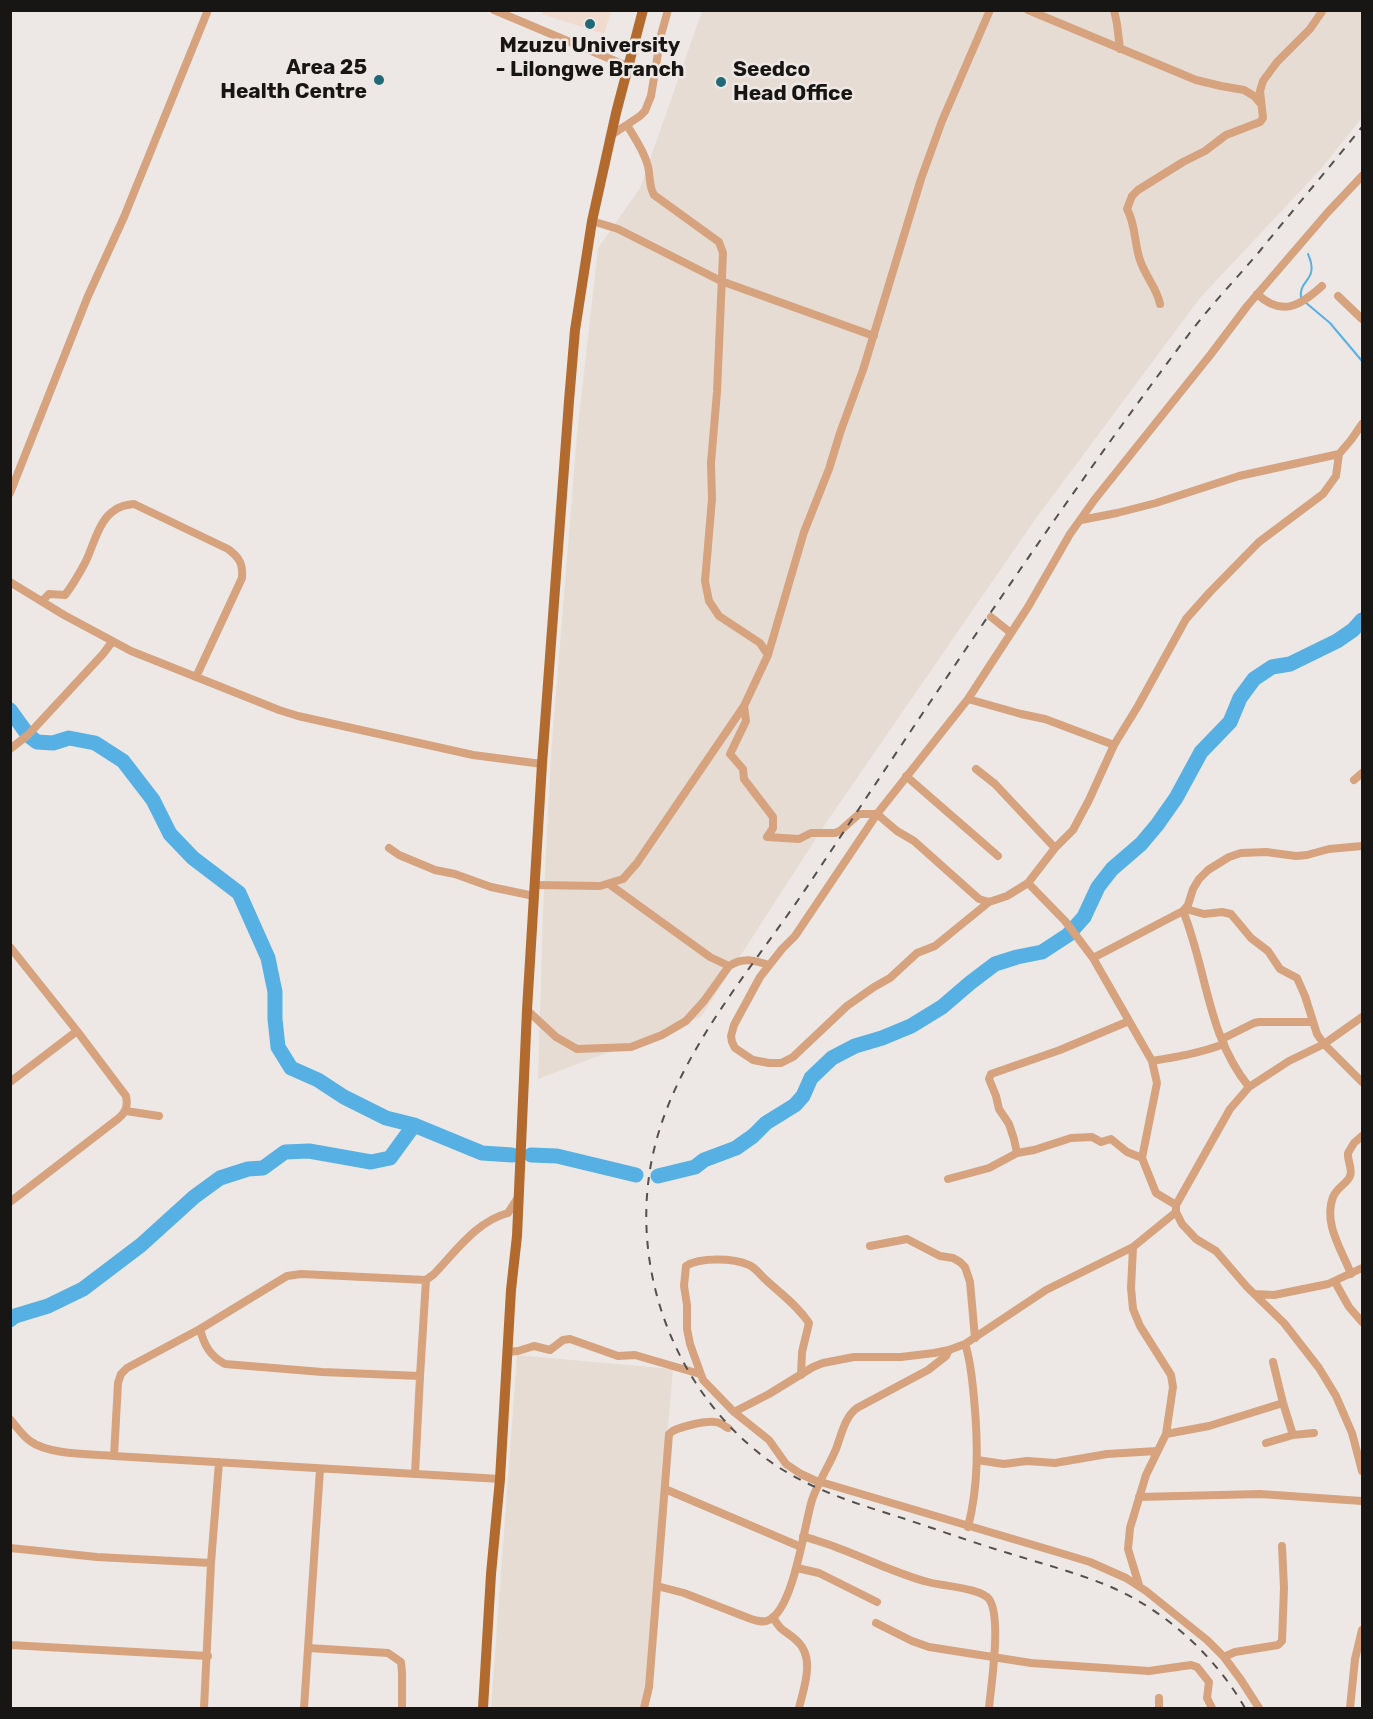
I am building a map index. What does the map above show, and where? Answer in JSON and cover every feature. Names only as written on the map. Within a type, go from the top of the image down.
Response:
[{"type":"main road","points":[[483,1708],[519,1196],[527,1010],[542,764],[568,400],[575,330],[592,221],[627,66],[644,10]]},
{"type":"street","points":[[10,493],[88,296],[124,217],[208,10]]},
{"type":"street","points":[[494,10],[627,66]]},
{"type":"street","points":[[610,136],[640,116],[648,104],[658,46],[668,10]]},
{"type":"street","points":[[1028,10],[1196,80],[1244,90],[1254,96],[1260,104]]},
{"type":"street","points":[[1114,10],[1119,49]]},
{"type":"street","points":[[1160,304],[1140,260],[1136,234],[1127,209],[1128,202],[1138,190],[1205,151],[1226,135],[1260,122],[1263,118],[1260,91],[1263,81],[1277,62],[1310,29],[1323,10]]},
{"type":"street","points":[[389,848],[399,855],[435,870],[455,874],[490,887],[535,890],[609,884],[623,879],[637,864],[744,706],[768,655],[807,524],[829,470],[874,336],[921,179],[942,121],[991,11]]},
{"type":"street","points":[[627,125],[648,164],[650,185],[654,195],[719,242],[722,247],[717,392],[711,464],[712,499],[705,581],[709,602],[719,616],[760,643],[768,655]]},
{"type":"street","points":[[1362,176],[1257,294],[1070,534],[1033,598],[968,699],[877,814],[795,936],[760,977],[734,1025],[732,1042],[739,1052],[753,1060],[782,1063],[800,1052],[847,1006],[895,974],[917,953],[934,946],[989,902],[1007,896],[1028,883],[1055,848],[1073,830],[1114,745],[1186,619],[1209,592],[1259,542],[1323,494],[1336,476],[1339,454],[1362,424]]},
{"type":"street","points":[[592,221],[618,229],[721,281],[874,336]]},
{"type":"street","points":[[1257,294],[1265,302],[1285,307],[1308,299],[1322,286]]},
{"type":"street","points":[[1338,296],[1362,319]]},
{"type":"street","points":[[1081,519],[1156,503],[1239,476],[1339,454]]},
{"type":"street","points":[[42,601],[49,594],[64,595],[86,562],[111,512],[123,505],[134,504],[228,549],[238,556],[243,566],[242,579],[196,678]]},
{"type":"street","points":[[10,582],[112,642],[196,678],[298,716],[473,755],[542,764]]},
{"type":"street","points":[[991,617],[1011,633]]},
{"type":"street","points":[[10,748],[28,735],[112,642]]},
{"type":"street","points":[[968,699],[1045,719],[1114,745]]},
{"type":"street","points":[[744,706],[746,721],[730,754],[743,769],[744,779],[773,817],[773,828],[767,837],[799,839],[811,833],[835,833],[859,814],[877,814],[897,831],[914,841],[972,894],[989,902]]},
{"type":"street","points":[[976,769],[1003,792],[1055,848]]},
{"type":"street","points":[[1354,780],[1362,773]]},
{"type":"street","points":[[906,776],[998,856]]},
{"type":"street","points":[[1093,958],[1184,910],[1199,879],[1208,870],[1229,857],[1241,853],[1266,852],[1296,856],[1329,849],[1362,846]]},
{"type":"street","points":[[1028,883],[1074,931],[1093,958],[1152,1061],[1157,1083],[1142,1158],[1156,1193],[1176,1208],[1182,1224],[1196,1239],[1216,1251],[1304,1346],[1336,1396],[1352,1432],[1362,1471]]},
{"type":"street","points":[[609,884],[710,957],[729,966]]},
{"type":"street","points":[[1184,910],[1204,914],[1226,912],[1235,917],[1251,938],[1268,951],[1280,969],[1297,978],[1312,1022],[1324,1044],[1362,1082]]},
{"type":"street","points":[[1184,910],[1207,996],[1223,1041],[1239,1073],[1249,1087]]},
{"type":"street","points":[[10,947],[14,958],[77,1031],[126,1096],[126,1111],[119,1119],[10,1202]]},
{"type":"street","points":[[527,1010],[556,1037],[577,1049],[631,1047],[662,1035],[686,1021],[704,1001],[729,966],[743,959],[769,965]]},
{"type":"street","points":[[734,1412],[818,1364],[854,1357],[901,1357],[949,1350],[965,1344],[1046,1290],[1133,1247],[1176,1208],[1230,1109],[1249,1087],[1289,1061],[1324,1044],[1362,1017]]},
{"type":"street","points":[[1017,1153],[1009,1124],[999,1109],[989,1079],[991,1074],[1060,1050],[1129,1021]]},
{"type":"street","points":[[1152,1061],[1197,1053],[1259,1022],[1312,1022]]},
{"type":"street","points":[[10,1082],[77,1031]]},
{"type":"street","points":[[126,1111],[159,1116]]},
{"type":"street","points":[[948,1179],[989,1168],[1017,1153],[1034,1150],[1065,1139],[1086,1136],[1101,1142],[1111,1139],[1127,1152],[1142,1158]]},
{"type":"street","points":[[1351,1274],[1335,1238],[1330,1212],[1336,1190],[1351,1174],[1348,1153],[1362,1136]]},
{"type":"street","points":[[114,1456],[118,1383],[122,1374],[134,1364],[200,1329],[287,1276],[301,1274],[426,1280],[474,1231],[496,1216],[508,1213],[519,1196]]},
{"type":"street","points":[[870,1246],[907,1239],[940,1256],[953,1258],[960,1262],[965,1267],[970,1282],[975,1338]]},
{"type":"street","points":[[1133,1247],[1131,1276],[1133,1309],[1140,1326],[1172,1381],[1166,1434],[1138,1497],[1128,1539],[1131,1562],[1139,1586]]},
{"type":"street","points":[[801,1375],[802,1352],[809,1325],[808,1320],[785,1296],[750,1265],[742,1262],[701,1260],[686,1266],[684,1286],[687,1329],[700,1374],[707,1385],[734,1412],[769,1440],[786,1464],[801,1474],[820,1482],[1090,1562],[1126,1578],[1208,1640],[1224,1657],[1259,1708]]},
{"type":"street","points":[[1256,1294],[1274,1295],[1335,1282],[1362,1268]]},
{"type":"street","points":[[416,1474],[426,1280]]},
{"type":"street","points":[[1335,1282],[1349,1307],[1362,1322]]},
{"type":"street","points":[[200,1329],[204,1344],[218,1360],[225,1364],[322,1372],[420,1376]]},
{"type":"street","points":[[507,1352],[534,1346],[550,1350],[563,1340],[570,1339],[618,1356],[635,1355],[700,1374]]},
{"type":"street","points":[[965,1344],[973,1386],[977,1432],[974,1498],[968,1527]]},
{"type":"street","points":[[657,1586],[684,1593],[760,1621],[773,1617],[791,1587],[814,1496],[853,1411],[928,1370],[946,1356],[949,1350]]},
{"type":"street","points":[[1273,1362],[1293,1435]]},
{"type":"street","points":[[1166,1434],[1209,1426],[1283,1403]]},
{"type":"street","points":[[10,1419],[29,1440],[45,1448],[114,1456],[500,1479]]},
{"type":"street","points":[[644,1708],[649,1688],[669,1434],[683,1427],[714,1422],[728,1428]]},
{"type":"street","points":[[1266,1443],[1293,1435],[1314,1433]]},
{"type":"street","points":[[977,1460],[1004,1464],[1027,1461],[1055,1463],[1107,1454],[1157,1451]]},
{"type":"street","points":[[204,1708],[211,1563],[219,1462]]},
{"type":"street","points":[[304,1708],[320,1469]]},
{"type":"street","points":[[665,1489],[801,1547]]},
{"type":"street","points":[[1138,1497],[1260,1494],[1362,1501]]},
{"type":"street","points":[[803,1536],[838,1548],[883,1568],[928,1582],[984,1594],[991,1602],[996,1619],[989,1708]]},
{"type":"street","points":[[1224,1657],[1235,1652],[1278,1645],[1282,1641],[1284,1588],[1282,1546]]},
{"type":"street","points":[[10,1548],[97,1557],[211,1563]]},
{"type":"street","points":[[797,1568],[819,1573],[877,1602]]},
{"type":"street","points":[[773,1617],[782,1630],[801,1645],[807,1661],[808,1669],[799,1708]]},
{"type":"street","points":[[876,1623],[929,1647],[1031,1663],[1149,1671],[1191,1665],[1197,1667],[1209,1682],[1207,1698],[1212,1708]]},
{"type":"street","points":[[1350,1708],[1355,1659],[1362,1630]]},
{"type":"street","points":[[10,1645],[208,1656]]},
{"type":"street","points":[[309,1648],[392,1655],[401,1662],[402,1708]]},
{"type":"street","points":[[1159,1698],[1159,1708]]},
{"type":"shaded area","name":"Mzuzu University - Lilongwe Branch","points":[[543,10],[611,11],[604,34],[542,14]]},
{"type":"shaded area","points":[[702,11],[1362,11],[1362,118],[1320,170],[1200,298],[1034,521],[826,823],[701,1017],[538,1079],[551,755],[577,434],[598,248],[640,188]]},
{"type":"shaded area","points":[[517,1355],[673,1369],[644,1708],[491,1708]]},
{"type":"waterway","points":[[1301,298],[1301,292],[1312,270],[1308,254]]},
{"type":"waterway","points":[[1305,302],[1330,323],[1362,361]]},
{"type":"waterway","points":[[658,1176],[695,1167],[704,1160],[736,1148],[766,1123],[795,1105],[803,1096],[811,1078],[832,1058],[855,1046],[911,1026],[942,1007],[995,964],[1042,952],[1068,935],[1084,917],[1098,887],[1112,869],[1141,844],[1157,825],[1176,798],[1201,752],[1230,722],[1240,698],[1254,679],[1272,667],[1290,664],[1337,641],[1353,630],[1362,620]]},
{"type":"waterway","points":[[10,710],[28,735],[37,742],[53,743],[69,738],[95,743],[123,761],[153,800],[170,834],[193,858],[239,893],[268,958],[275,992],[278,1047],[291,1068],[318,1080],[344,1097],[386,1118],[414,1125],[482,1153],[512,1155]]},
{"type":"waterway","points":[[10,1320],[15,1316],[48,1306],[83,1289],[141,1245],[194,1197],[220,1178],[248,1169],[263,1168],[285,1152],[309,1151],[371,1162],[390,1158],[414,1125]]},
{"type":"waterway","points":[[531,1155],[557,1156],[636,1175]]},
{"type":"railway","points":[[1245,1708],[1204,1653],[1170,1622],[1131,1597],[1086,1577],[846,1500],[783,1470],[735,1432],[707,1399],[684,1363],[666,1324],[654,1282],[647,1240],[647,1197],[653,1154],[664,1117],[679,1081],[718,1013],[809,884],[995,606],[1139,401],[1197,323],[1362,127]]},
{"type":"place","name":"Mzuzu University - Lilongwe Branch","points":[[590,24]]},
{"type":"place","name":"Area 25 Health Centre","points":[[379,80]]},
{"type":"place","name":"Seedco Head Office","points":[[721,82]]}]
